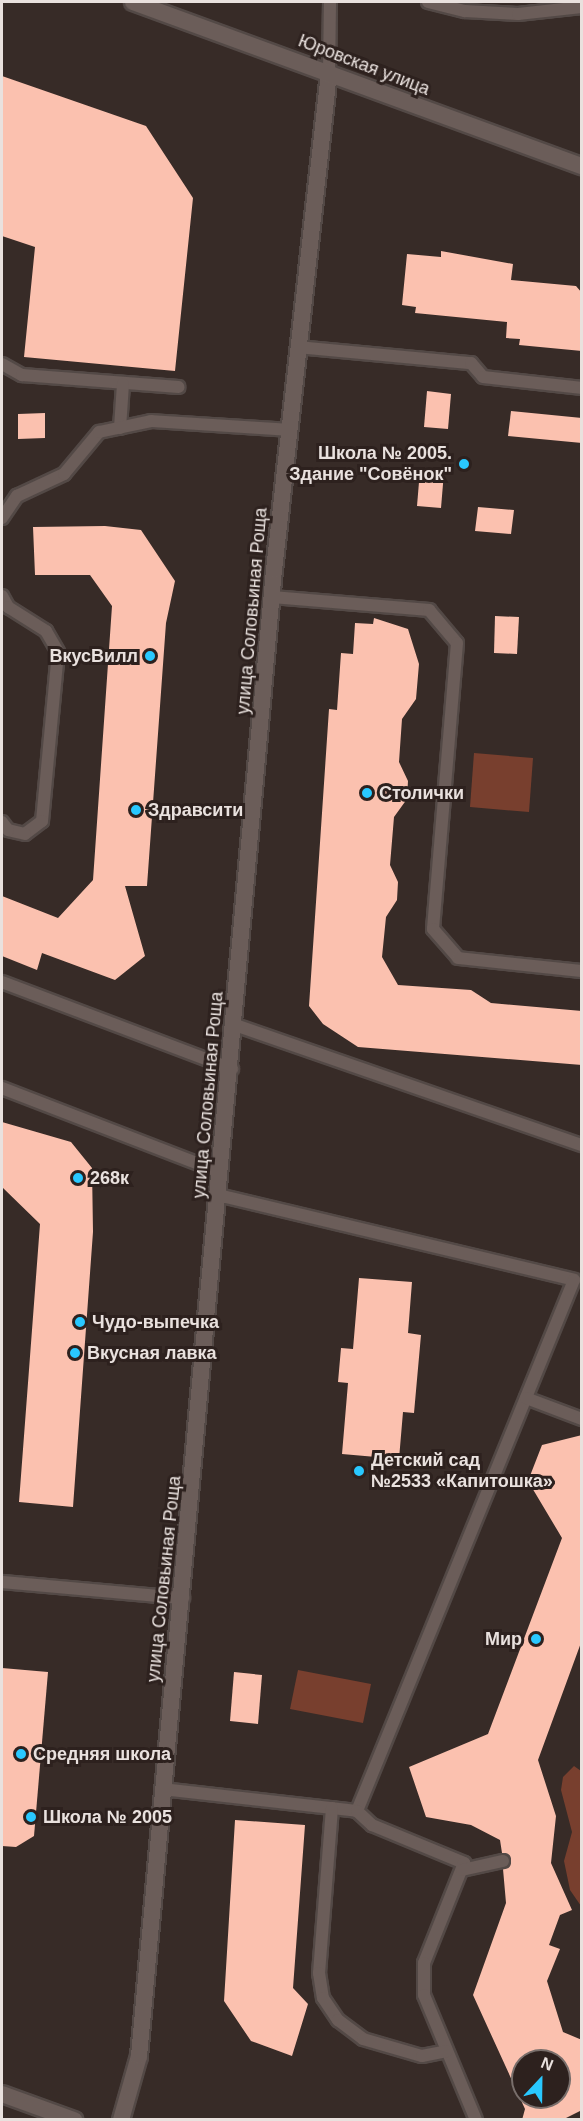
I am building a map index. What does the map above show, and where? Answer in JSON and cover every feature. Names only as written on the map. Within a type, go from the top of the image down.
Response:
[{"type":"street","name":"Юровская улица","points":[[133,2],[582,166]]},
{"type":"street","name":"улица Соловьиная Роща","points":[[121,2120],[139,2056],[162,1789],[183,1598],[272,597],[297,347],[329,73]]},
{"type":"street","points":[[2,2094],[74,2120]]},
{"type":"lane","points":[[329,73],[330,2]]},
{"type":"lane","points":[[428,2],[465,11],[518,14],[582,8]]},
{"type":"lane","points":[[297,347],[471,363],[483,377],[582,388]]},
{"type":"lane","points":[[2,364],[22,375],[179,387]]},
{"type":"lane","points":[[120,428],[123,384]]},
{"type":"lane","points":[[3,512],[17,496],[64,474],[99,432],[151,421],[290,430]]},
{"type":"lane","points":[[2,596],[8,608],[46,631],[58,652],[42,821],[25,834],[8,831],[2,822]]},
{"type":"lane","points":[[272,597],[429,610],[457,643],[433,929],[458,958],[582,971]]},
{"type":"lane","points":[[2,982],[231,1069]]},
{"type":"lane","points":[[235,1025],[582,1144]]},
{"type":"lane","points":[[2,1088],[220,1172]]},
{"type":"lane","points":[[218,1195],[574,1280],[357,1811]]},
{"type":"lane","points":[[526,1398],[582,1419]]},
{"type":"lane","points":[[2,1582],[183,1598]]},
{"type":"lane","points":[[162,1789],[357,1811],[372,1825],[464,1863],[424,1963],[424,1995],[476,2120]]},
{"type":"lane","points":[[332,1808],[319,1973],[323,1998],[338,2020],[363,2039],[422,2056],[447,2051]]},
{"type":"lane","points":[[462,1870],[502,1860]]},
{"type":"shaded area","points":[[474,753],[533,758],[529,812],[470,807]]},
{"type":"shaded area","points":[[298,1670],[371,1684],[363,1723],[290,1709]]},
{"type":"shaded area","points":[[574,1766],[581,1771],[581,1906],[570,1890],[564,1861],[572,1832],[561,1790],[563,1777]]},
{"type":"building","points":[[2,76],[146,126],[193,198],[175,371],[24,357],[35,247],[2,236]]},
{"type":"building","points":[[441,251],[513,264],[511,280],[576,286],[582,293],[582,351],[519,345],[520,339],[506,338],[507,322],[415,313],[416,307],[402,305],[407,254],[441,257]]},
{"type":"building","points":[[427,391],[451,394],[448,429],[424,427]]},
{"type":"building","points":[[511,411],[582,418],[582,443],[508,436]]},
{"type":"building","points":[[45,413],[45,438],[18,439],[18,414]]},
{"type":"building","points":[[420,470],[444,472],[441,508],[417,506]]},
{"type":"building","points":[[478,507],[514,510],[511,534],[475,531]]},
{"type":"building","points":[[105,526],[141,530],[175,581],[166,623],[147,886],[125,886],[145,956],[115,980],[42,953],[37,970],[2,956],[2,896],[58,918],[93,880],[112,606],[90,575],[35,575],[33,527]]},
{"type":"building","points":[[495,616],[519,617],[517,654],[494,653]]},
{"type":"building","points":[[374,618],[408,629],[419,664],[416,699],[402,719],[399,762],[408,781],[407,799],[394,817],[390,865],[398,882],[397,900],[386,917],[382,957],[398,985],[471,990],[491,1003],[582,1011],[582,1065],[358,1047],[323,1024],[309,1006],[329,709],[337,710],[341,653],[353,654],[355,623],[373,624]]},
{"type":"building","points":[[2,1122],[71,1142],[92,1168],[93,1232],[73,1507],[19,1502],[40,1224],[2,1187]]},
{"type":"building","points":[[359,1278],[412,1282],[408,1333],[421,1335],[414,1413],[403,1412],[399,1459],[342,1454],[348,1383],[338,1382],[341,1348],[353,1349]]},
{"type":"building","points":[[582,1435],[582,1640],[538,1760],[556,1816],[551,1863],[572,1910],[560,1915],[549,1945],[560,1949],[547,1981],[563,2032],[582,2040],[582,2110],[562,2120],[522,2120],[525,2109],[571,2109],[571,2049],[511,2049],[511,2078],[473,1995],[506,1903],[503,1869],[511,1859],[502,1853],[500,1840],[471,1825],[426,1817],[409,1767],[488,1734],[562,1538],[528,1481],[542,1445]]},
{"type":"building","name":"Средняя школа","points":[[2,1668],[48,1672],[34,1836],[16,1847],[2,1846]]},
{"type":"building","points":[[234,1672],[262,1675],[258,1724],[230,1721]]},
{"type":"building","points":[[235,1820],[305,1825],[293,1988],[308,2004],[292,2056],[251,2041],[224,2001]]},
{"type":"place","name":"Школа № 2005. Здание \"Совёнок\"","points":[[464,464]]},
{"type":"place","name":"ВкусВилл","points":[[150,656]]},
{"type":"place","name":"Столички","points":[[367,793]]},
{"type":"place","name":"Здравсити","points":[[136,810]]},
{"type":"place","name":"268к","points":[[78,1178]]},
{"type":"place","name":"Чудо-выпечка","points":[[80,1322]]},
{"type":"place","name":"Вкусная лавка","points":[[75,1353]]},
{"type":"place","name":"Детский сад №2533 «Капитошка»","points":[[359,1471]]},
{"type":"place","name":"Мир","points":[[536,1639]]},
{"type":"place","name":"Средняя школа","points":[[21,1754]]},
{"type":"place","name":"Школа № 2005","points":[[31,1817]]}]
